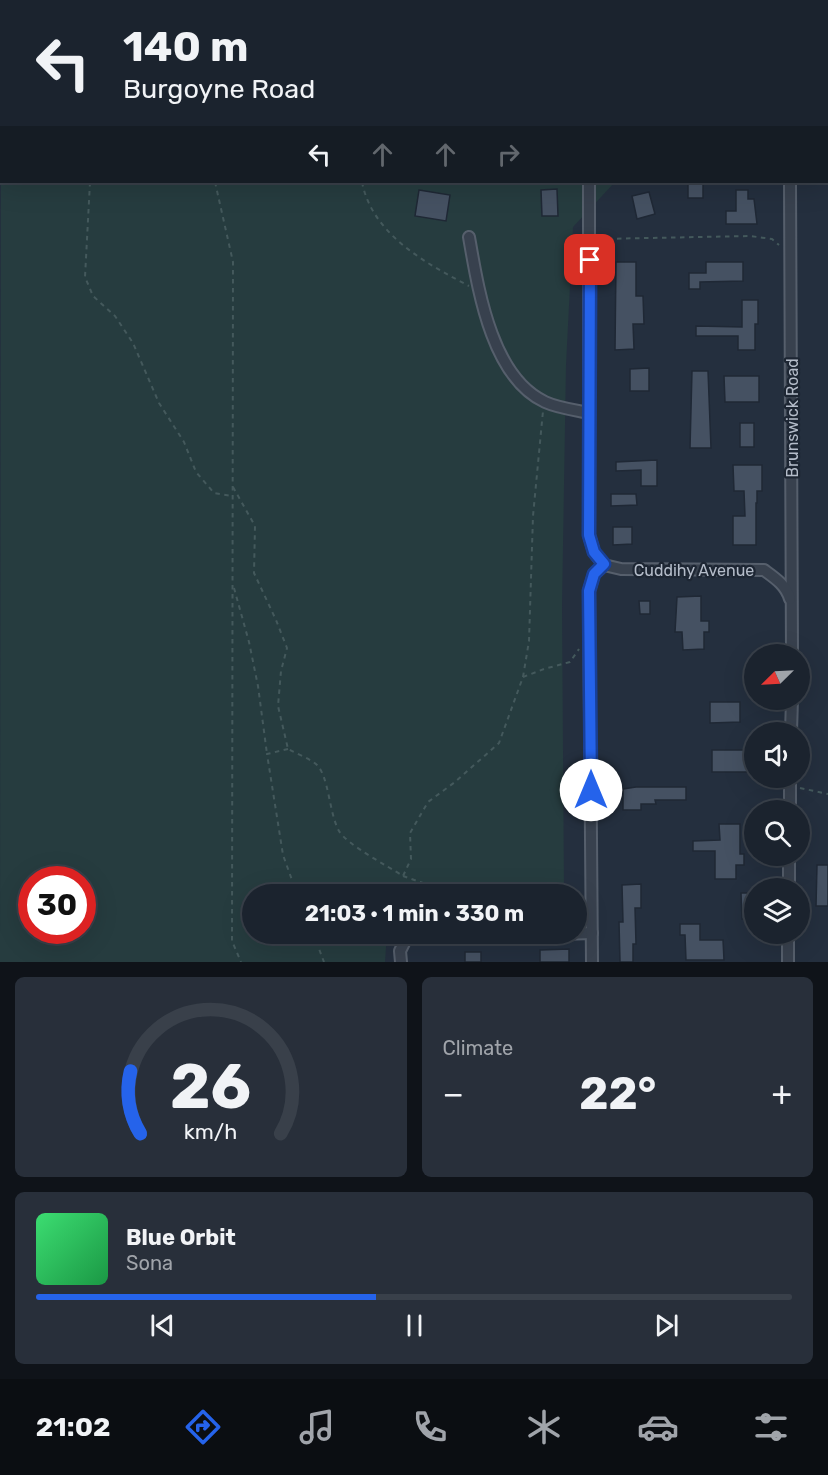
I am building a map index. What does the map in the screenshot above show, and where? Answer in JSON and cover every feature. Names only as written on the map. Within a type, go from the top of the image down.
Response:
[{"type":"street","points":[[589,183],[589,535],[594,552],[604,564],[594,574],[589,591],[592,962]]},
{"type":"street","name":"Brunswick Road","points":[[790,183],[792,644]]},
{"type":"street","points":[[469,237],[479,292],[497,348],[517,381],[544,402],[589,413]]},
{"type":"street","name":"Cuddihy Avenue","points":[[604,564],[621,570],[764,570],[778,579],[788,592],[793,614]]},
{"type":"street","points":[[401,962],[400,951],[406,939],[592,933]]},
{"type":"street","points":[[788,944],[788,962]]},
{"type":"path","points":[[90,183],[85,277],[93,296],[115,316],[133,343],[159,403],[184,442],[196,472],[213,494],[233,496]]},
{"type":"path","points":[[215,183],[233,262],[232,941],[241,962]]},
{"type":"path","points":[[362,183],[364,193],[379,222],[399,241],[434,268],[479,292]]},
{"type":"path","points":[[593,239],[750,236],[772,238],[784,249],[791,262]]},
{"type":"path","points":[[403,876],[411,859],[410,833],[428,802],[455,782],[499,743],[523,677],[529,641],[533,516],[544,402]]},
{"type":"path","points":[[233,486],[255,526],[254,573],[287,648],[281,671],[278,706],[288,749]]},
{"type":"path","points":[[233,585],[249,642],[258,686],[283,855],[293,884]]},
{"type":"path","points":[[523,677],[570,662],[579,649]]},
{"type":"path","points":[[267,754],[288,749],[316,765],[325,777],[327,797],[339,832],[369,856],[403,876],[423,884]]},
{"type":"path","points":[[801,788],[828,794]]},
{"type":"path","points":[[317,944],[324,962]]},
{"type":"green space","points":[[1,183],[614,183],[573,227],[566,365],[562,606],[564,884],[242,884],[242,944],[386,944],[385,962],[0,962]]},
{"type":"building","points":[[688,183],[703,183],[703,198],[688,198]]},
{"type":"building","points":[[557,189],[558,216],[542,216],[541,190]]},
{"type":"building","points":[[419,190],[450,195],[446,221],[415,216]]},
{"type":"building","points":[[736,190],[748,190],[748,199],[754,199],[757,224],[726,224],[726,211],[736,211]]},
{"type":"building","points":[[649,192],[655,214],[637,219],[632,196]]},
{"type":"building","points":[[616,262],[636,262],[636,296],[643,296],[644,324],[633,324],[634,349],[615,350]]},
{"type":"building","points":[[706,262],[743,262],[743,281],[700,282],[700,289],[689,289],[689,273],[706,273]]},
{"type":"building","points":[[742,300],[758,300],[755,350],[738,350],[738,336],[696,336],[696,326],[742,327]]},
{"type":"building","points":[[649,368],[649,391],[630,391],[630,369]]},
{"type":"building","points":[[692,371],[708,371],[711,448],[690,448]]},
{"type":"building","points":[[724,376],[759,376],[759,402],[725,402]]},
{"type":"building","points":[[740,423],[754,423],[754,447],[740,447]]},
{"type":"building","points":[[657,460],[657,486],[641,486],[641,470],[616,471],[616,462]]},
{"type":"building","points":[[733,465],[762,465],[762,491],[757,491],[756,503],[756,545],[733,545],[733,516],[745,516],[744,491],[734,491]]},
{"type":"building","points":[[611,494],[636,494],[637,505],[611,506]]},
{"type":"building","points":[[613,527],[632,527],[632,544],[613,545]]},
{"type":"building","points":[[701,596],[701,621],[709,621],[709,632],[704,632],[704,649],[683,650],[682,632],[675,632],[677,597]]},
{"type":"building","points":[[639,601],[650,601],[650,614],[640,614]]},
{"type":"building","points":[[710,702],[740,702],[740,722],[710,723]]},
{"type":"building","points":[[712,750],[744,750],[744,772],[712,772]]},
{"type":"building","points":[[686,787],[686,800],[655,800],[656,804],[641,804],[641,810],[623,810],[623,789]]},
{"type":"building","points":[[719,824],[740,824],[740,854],[744,854],[744,865],[736,865],[736,879],[715,879],[715,851],[693,851],[693,841],[720,840]]},
{"type":"building","points":[[817,865],[828,865],[828,906],[816,906]]},
{"type":"building","points":[[641,884],[641,908],[635,908],[636,944],[633,944],[633,962],[620,962],[619,922],[623,922],[622,885]]},
{"type":"building","points":[[741,893],[744,893],[744,919],[742,919]]},
{"type":"building","points":[[680,924],[700,924],[700,940],[723,940],[724,960],[686,960],[685,935],[680,935]]},
{"type":"building","points":[[569,949],[569,962],[540,962],[540,950]]},
{"type":"building","points":[[465,952],[481,952],[481,962],[465,962]]},
{"type":"route","points":[[590,260],[589,535],[594,552],[604,564],[594,574],[589,591],[591,790]]}]
